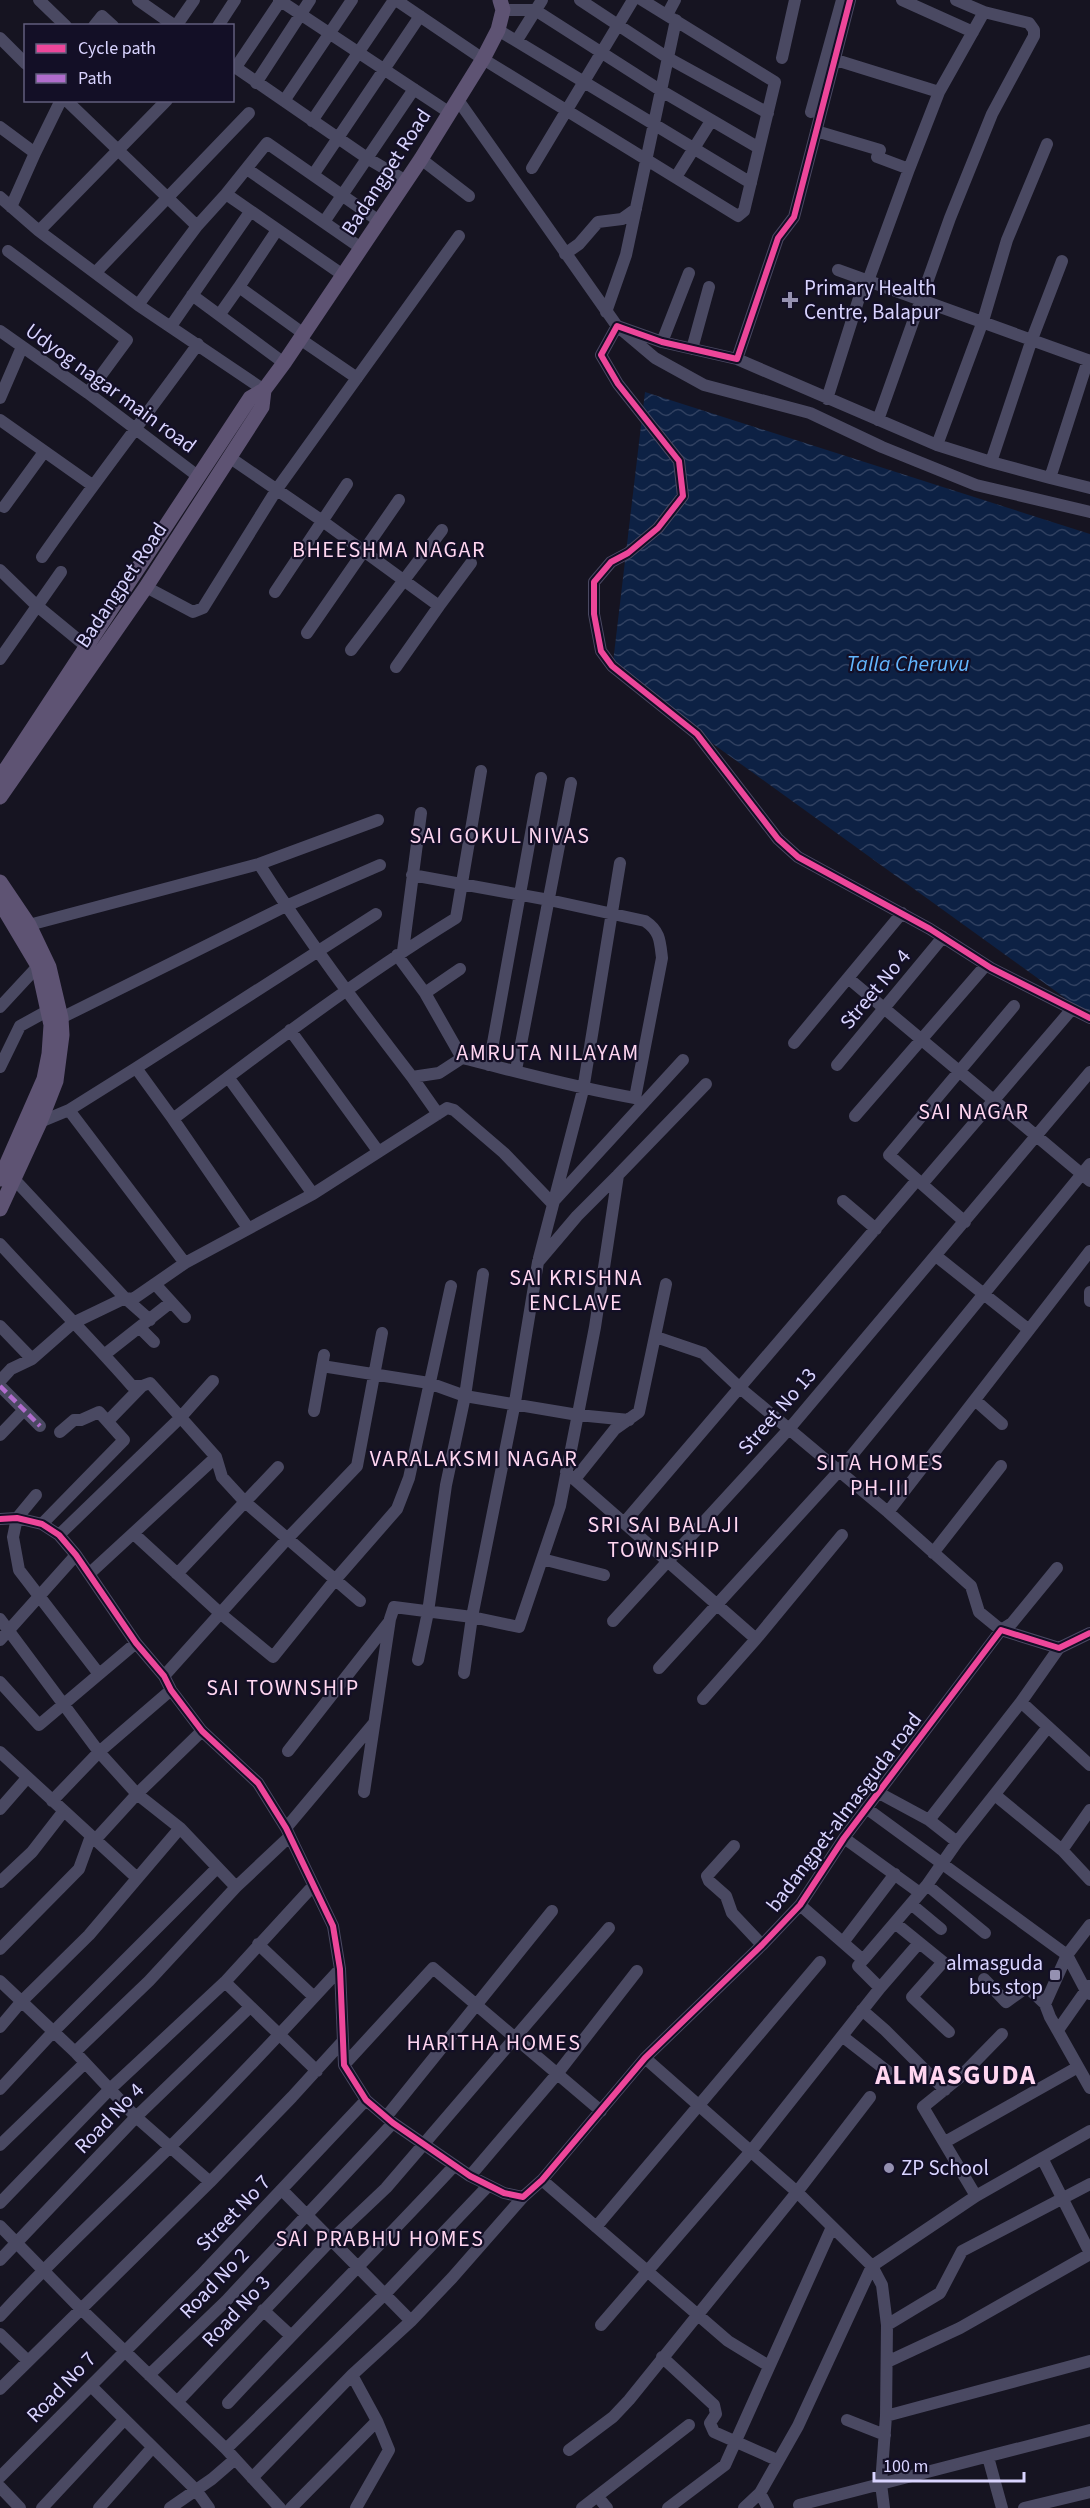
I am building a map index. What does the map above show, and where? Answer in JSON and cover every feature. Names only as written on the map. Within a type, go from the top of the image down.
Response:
[{"type":"main road","name":"Badangpet Road","points":[[1,795],[117,616],[199,477],[249,398],[264,390],[284,363],[454,107],[498,30],[502,5]]},
{"type":"main road","name":"Badangpet Road","points":[[0,778],[87,647],[146,587],[262,407],[264,390]]},
{"type":"main road","points":[[0,882],[29,925],[49,967],[59,1068],[40,1122],[5,1177]]},
{"type":"main road","points":[[0,902],[38,966],[55,1014],[44,1079],[5,1177],[0,1209]]},
{"type":"street","points":[[39,0],[64,24]]},
{"type":"street","points":[[138,0],[152,4],[174,24]]},
{"type":"street","points":[[177,24],[194,0]]},
{"type":"street","points":[[219,24],[235,0]]},
{"type":"street","points":[[406,181],[367,158],[234,66],[280,0],[414,89],[454,107],[617,326],[655,358],[704,385],[810,412],[882,447],[976,485],[1090,512]]},
{"type":"street","points":[[256,83],[310,0]]},
{"type":"street","points":[[284,101],[352,0]]},
{"type":"street","points":[[312,121],[395,0],[483,59],[738,216],[744,211],[776,84],[774,79],[642,0]]},
{"type":"street","points":[[580,0],[668,58],[768,113]]},
{"type":"street","points":[[532,168],[633,0]]},
{"type":"street","points":[[606,312],[626,255],[652,124],[668,58],[671,17],[675,0]]},
{"type":"street","points":[[782,58],[795,0]]},
{"type":"street","points":[[812,112],[842,0]]},
{"type":"street","points":[[736,360],[778,238],[794,217],[850,0]]},
{"type":"street","points":[[902,0],[974,32]]},
{"type":"street","points":[[878,420],[950,218],[992,114],[1034,36],[1034,30],[1029,23],[984,12],[956,0]]},
{"type":"street","points":[[502,5],[538,5],[660,90],[759,148]]},
{"type":"street","points":[[517,40],[538,5]]},
{"type":"street","points":[[826,399],[866,280],[939,92],[984,12]]},
{"type":"street","points":[[96,24],[102,16],[111,24]]},
{"type":"street","points":[[313,175],[420,16]]},
{"type":"street","points":[[498,30],[751,183]]},
{"type":"street","points":[[0,38],[24,62]]},
{"type":"street","points":[[836,60],[939,92]]},
{"type":"street","points":[[324,222],[414,89]]},
{"type":"street","points":[[11,207],[60,102]]},
{"type":"street","points":[[68,102],[117,152],[197,226]]},
{"type":"street","points":[[39,231],[165,102]]},
{"type":"street","points":[[96,272],[249,113]]},
{"type":"street","points":[[676,177],[711,121]]},
{"type":"street","points":[[0,127],[35,153]]},
{"type":"street","points":[[816,131],[880,150],[877,158],[909,169]]},
{"type":"street","points":[[138,305],[197,226],[267,143],[379,221]]},
{"type":"street","points":[[937,445],[983,321],[1007,240],[1047,144]]},
{"type":"street","points":[[421,159],[469,196]]},
{"type":"street","points":[[247,169],[361,248]]},
{"type":"street","points":[[226,194],[343,275]]},
{"type":"street","points":[[0,197],[39,231],[138,305],[264,390]]},
{"type":"street","points":[[565,254],[579,244],[598,222],[622,219],[636,209]]},
{"type":"street","points":[[171,326],[250,212]]},
{"type":"street","points":[[220,314],[277,230]]},
{"type":"street","points":[[146,587],[193,612],[203,608],[277,489],[459,236]]},
{"type":"street","points":[[8,250],[127,340],[88,393]]},
{"type":"street","points":[[991,462],[1032,339],[1062,261]]},
{"type":"street","points":[[838,270],[1089,360],[1050,478]]},
{"type":"street","points":[[662,342],[689,273]]},
{"type":"street","points":[[239,287],[357,378]]},
{"type":"street","points":[[692,349],[710,287]]},
{"type":"street","points":[[192,295],[284,363]]},
{"type":"street","points":[[617,326],[662,342],[736,360],[937,445],[1090,488]]},
{"type":"street","points":[[617,326],[601,355],[618,384],[680,460],[683,496],[658,528],[628,553],[611,562],[594,582],[594,614],[601,651],[612,666],[697,734],[778,839],[798,857],[943,937],[986,965],[1090,1018]]},
{"type":"street","name":"Udyog nagar main road","points":[[0,331],[88,393],[199,477]]},
{"type":"street","points":[[42,557],[92,485],[137,429],[198,344]]},
{"type":"street","points":[[0,398],[22,347]]},
{"type":"street","points":[[0,420],[92,485]]},
{"type":"street","points":[[4,507],[44,452]]},
{"type":"street","points":[[229,457],[365,550],[439,606]]},
{"type":"street","points":[[275,592],[347,484]]},
{"type":"street","points":[[307,633],[399,500]]},
{"type":"street","points":[[351,650],[442,530]]},
{"type":"street","points":[[396,667],[471,563]]},
{"type":"street","points":[[0,570],[36,605],[87,647]]},
{"type":"street","points":[[0,659],[61,572]]},
{"type":"street","points":[[173,1119],[290,1030],[400,953],[456,918],[481,771]]},
{"type":"street","points":[[489,1065],[541,778]]},
{"type":"street","points":[[516,1070],[572,783]]},
{"type":"street","points":[[412,874],[645,921],[654,927],[660,936],[662,958],[635,1098],[583,1089],[462,1058],[400,953],[412,874],[422,813]]},
{"type":"street","points":[[29,925],[259,864],[378,820]]},
{"type":"street","points":[[464,1673],[472,1617],[515,1402],[538,1262],[583,1089],[620,863]]},
{"type":"street","points":[[259,864],[346,992],[438,1114]]},
{"type":"street","points":[[0,1067],[17,1030],[25,1023],[55,1014],[286,906],[380,865]]},
{"type":"street","points":[[40,1122],[69,1110],[376,914]]},
{"type":"street","points":[[794,1043],[902,914]]},
{"type":"street","name":"Street No 4","points":[[837,1065],[943,937]]},
{"type":"street","points":[[855,1116],[986,965]]},
{"type":"street","points":[[0,1007],[38,966]]},
{"type":"street","points":[[425,993],[460,969]]},
{"type":"street","points":[[848,978],[1086,1178]]},
{"type":"street","points":[[965,1222],[889,1155],[1014,1006]]},
{"type":"street","points":[[624,1523],[876,1229],[1072,1009]]},
{"type":"street","points":[[290,1030],[378,1151]]},
{"type":"street","points":[[412,1077],[440,1073],[462,1058]]},
{"type":"street","points":[[552,1203],[683,1059]]},
{"type":"street","points":[[136,1068],[248,1228]]},
{"type":"street","name":"Street No 13","points":[[613,1622],[789,1429],[1090,1072]]},
{"type":"street","points":[[228,1077],[313,1194]]},
{"type":"street","points":[[538,1262],[577,1216],[706,1084]]},
{"type":"street","points":[[40,1426],[23,1411],[0,1383],[10,1369],[32,1359],[73,1323],[125,1299],[133,1299],[185,1263],[313,1194],[447,1108],[454,1110],[504,1153],[552,1203]]},
{"type":"street","points":[[69,1110],[185,1263]]},
{"type":"street","points":[[659,1668],[839,1471],[984,1294],[1086,1178],[1090,1164]]},
{"type":"street","points":[[364,1792],[392,1609],[398,1606],[472,1617],[519,1627],[571,1475],[578,1415],[595,1327],[618,1175]]},
{"type":"street","points":[[5,1177],[125,1299],[145,1324],[154,1342]]},
{"type":"street","points":[[843,1201],[876,1229]]},
{"type":"street","points":[[0,1244],[132,1386],[150,1383],[216,1457],[222,1477],[245,1502],[360,1600]]},
{"type":"street","points":[[888,1512],[1090,1251]]},
{"type":"street","points":[[936,1256],[1029,1330]]},
{"type":"street","points":[[418,1660],[428,1612],[446,1485],[465,1396],[483,1274]]},
{"type":"street","points":[[155,1284],[185,1317]]},
{"type":"street","points":[[571,1475],[615,1429],[639,1412],[666,1284]]},
{"type":"street","points":[[134,1534],[221,1614],[273,1657],[335,1580],[397,1509],[409,1478],[451,1286]]},
{"type":"street","points":[[1090,1292],[1090,1301]]},
{"type":"street","points":[[104,1355],[171,1303]]},
{"type":"street","points":[[0,1326],[32,1359]]},
{"type":"street","points":[[164,1676],[287,1539],[357,1466],[382,1333]]},
{"type":"street","points":[[656,1337],[703,1353],[740,1388],[888,1512],[971,1586],[979,1612],[1001,1630],[1059,1648]]},
{"type":"street","points":[[314,1411],[323,1361],[429,1383],[465,1396],[515,1402],[578,1415],[628,1420]]},
{"type":"street","points":[[59,1535],[180,1418],[213,1382]]},
{"type":"street","points":[[108,1421],[142,1386]]},
{"type":"street","points":[[975,1400],[1002,1424]]},
{"type":"street","points":[[0,1435],[23,1411]]},
{"type":"street","points":[[42,1524],[124,1440],[99,1412],[81,1420],[74,1420],[60,1432]]},
{"type":"street","points":[[90,1574],[216,1457]]},
{"type":"street","points":[[177,1574],[278,1467]]},
{"type":"street","points":[[933,1553],[1001,1467]]},
{"type":"street","points":[[571,1475],[756,1639]]},
{"type":"street","points":[[36,1496],[17,1518],[13,1537],[19,1570],[99,1674]]},
{"type":"street","points":[[0,1519],[17,1518],[42,1524],[59,1535],[76,1554],[136,1643],[164,1676],[171,1690],[202,1731],[258,1782],[287,1832],[333,1926],[340,1970],[344,2065],[366,2100],[424,2145],[470,2176],[488,2186],[523,2197]]},
{"type":"street","points":[[703,1698],[843,1535]]},
{"type":"street","points":[[0,1640],[76,1554]]},
{"type":"street","points":[[542,1559],[604,1575]]},
{"type":"street","name":"badangpet-almasguda road","points":[[252,2478],[352,2375],[411,2321],[523,2197],[542,2180],[645,2058],[800,1905],[844,1838],[1001,1630],[1012,1623],[1057,1568]]},
{"type":"street","points":[[0,1619],[99,1752],[137,1794],[180,1828],[236,1887]]},
{"type":"street","points":[[288,1750],[390,1619]]},
{"type":"street","points":[[929,1820],[1021,1702],[1059,1648],[1090,1633]]},
{"type":"street","points":[[0,1682],[39,1725],[136,1643]]},
{"type":"street","points":[[52,1801],[99,1752],[171,1690]]},
{"type":"street","points":[[1021,1702],[1090,1765]]},
{"type":"street","points":[[75,2052],[149,1981],[287,1832],[375,1722]]},
{"type":"street","points":[[880,1988],[858,1966],[924,1889],[957,1842],[1048,1727]]},
{"type":"street","points":[[0,1949],[79,1869],[93,1838],[202,1731]]},
{"type":"street","points":[[0,1752],[137,1878]]},
{"type":"street","points":[[0,1809],[27,1778]]},
{"type":"street","points":[[879,1793],[929,1820],[957,1842]]},
{"type":"street","points":[[995,1794],[1062,1850],[1090,1880]]},
{"type":"street","points":[[866,1808],[1067,1955],[1089,1990],[1058,2030]]},
{"type":"street","points":[[1062,1850],[1090,1810]]},
{"type":"street","points":[[0,1882],[32,1852],[63,1812]]},
{"type":"street","points":[[0,2027],[21,2002],[89,1935],[180,1828]]},
{"type":"street","points":[[844,1838],[895,1874],[924,1889],[985,1933]]},
{"type":"street","points":[[734,1846],[711,1868],[707,1876],[709,1881],[726,1896],[732,1913],[762,1945]]},
{"type":"street","points":[[0,2089],[53,2032],[217,1868]]},
{"type":"street","points":[[844,1941],[895,1874]]},
{"type":"street","points":[[0,2203],[109,2090],[225,1982],[313,1886]]},
{"type":"street","points":[[911,1904],[941,1929]]},
{"type":"street","points":[[800,1905],[844,1941],[863,1960]]},
{"type":"street","name":"Road No 2","points":[[149,2375],[226,2301],[390,2120],[477,2004],[552,1911]]},
{"type":"street","points":[[895,1923],[943,1962],[912,1997],[949,2032]]},
{"type":"street","points":[[1045,2004],[1067,1955],[1090,1925]]},
{"type":"street","name":"Road No 3","points":[[178,2401],[331,2240],[386,2188],[609,1928]]},
{"type":"street","points":[[601,2325],[751,2151],[862,2010],[920,1942]]},
{"type":"street","points":[[258,1944],[314,1997]]},
{"type":"street","points":[[596,2227],[820,1962]]},
{"type":"street","points":[[344,2065],[433,1968],[601,2110]]},
{"type":"street","points":[[0,2316],[43,2270],[281,2036],[340,1970]]},
{"type":"street","points":[[470,2176],[557,2074],[637,1971]]},
{"type":"street","points":[[984,1979],[1006,2002],[1027,1987],[1045,2004],[1089,2085]]},
{"type":"street","points":[[0,1982],[75,2052],[136,2117],[210,2182]]},
{"type":"street","points":[[225,1982],[317,2071]]},
{"type":"street","name":"Road No 4","points":[[0,2260],[136,2117],[250,2007]]},
{"type":"street","points":[[862,2010],[945,2090]]},
{"type":"street","points":[[976,2196],[923,2107],[945,2090],[1002,2034]]},
{"type":"street","points":[[842,2036],[887,2071]]},
{"type":"street","points":[[0,2389],[210,2182],[343,2041]]},
{"type":"street","points":[[645,2058],[797,2192],[872,2266],[882,2285],[887,2325],[886,2416],[882,2484],[884,2508]]},
{"type":"street","points":[[0,2145],[85,2063]]},
{"type":"street","points":[[945,2142],[1078,2067]]},
{"type":"street","points":[[568,2450],[613,2417],[797,2192],[870,2097]]},
{"type":"street","name":"Street No 7","points":[[124,2350],[282,2190],[366,2100]]},
{"type":"street","points":[[744,2508],[760,2493],[798,2426],[872,2266],[976,2196],[1090,2131]]},
{"type":"street","points":[[887,2362],[960,2328],[1090,2254],[1042,2158]]},
{"type":"street","points":[[228,2403],[290,2335],[358,2268],[454,2166]]},
{"type":"street","points":[[542,2180],[696,2315],[744,2353],[769,2366]]},
{"type":"street","points":[[887,2325],[940,2293],[962,2251],[1090,2184]]},
{"type":"street","points":[[226,2449],[385,2294],[488,2186]]},
{"type":"street","points":[[282,2190],[305,2216],[411,2321]]},
{"type":"street","points":[[0,2226],[80,2308],[226,2449],[280,2508]]},
{"type":"street","points":[[668,2508],[725,2465],[832,2227]]},
{"type":"street","points":[[263,2310],[290,2335]]},
{"type":"street","points":[[0,2334],[28,2361]]},
{"type":"street","name":"Road No 7","points":[[0,2477],[124,2350]]},
{"type":"street","points":[[662,2356],[714,2405],[716,2414],[710,2423],[714,2432],[777,2460]]},
{"type":"street","points":[[886,2416],[1090,2361]]},
{"type":"street","points":[[352,2375],[377,2421],[389,2450],[356,2508]]},
{"type":"street","points":[[91,2386],[196,2490],[208,2508]]},
{"type":"street","points":[[42,2508],[124,2420]]},
{"type":"street","points":[[291,2508],[377,2421]]},
{"type":"street","points":[[847,2421],[885,2435]]},
{"type":"street","points":[[582,2508],[689,2425]]},
{"type":"street","points":[[799,2505],[1090,2430]]},
{"type":"street","points":[[99,2508],[152,2448]]},
{"type":"street","points":[[988,2457],[1002,2508]]},
{"type":"street","points":[[170,2508],[234,2460]]},
{"type":"street","points":[[0,2487],[20,2508]]},
{"type":"street","points":[[1024,2508],[1090,2492]]},
{"type":"street","points":[[760,2493],[768,2508]]},
{"type":"street","points":[[598,2497],[606,2508]]},
{"type":"water","name":"Talla Cheruvu","points":[[645,392],[1090,534],[1090,1016],[612,671]]},
{"type":"marked path","points":[[0,1386],[40,1426]]},
{"type":"cycle path","points":[[850,0],[794,217],[778,238],[737,359],[662,342],[617,326],[601,355],[618,384],[679,461],[683,496],[658,528],[628,553],[611,562],[594,582],[594,614],[601,651],[612,666],[697,734],[778,839],[798,857],[930,929],[991,968],[1090,1018]]},
{"type":"cycle path","points":[[0,1519],[17,1518],[42,1524],[59,1535],[76,1555],[136,1643],[164,1676],[171,1690],[202,1731],[258,1783],[286,1828],[333,1926],[340,1969],[344,2065],[366,2100],[393,2123],[470,2176],[504,2193],[523,2197],[542,2180],[645,2058],[800,1905],[844,1838],[1001,1630],[1059,1648],[1090,1633]]},
{"type":"place","name":"Primary Health Centre, Balapur","points":[[790,300]]},
{"type":"place","name":"almasguda bus stop","points":[[1055,1975]]},
{"type":"place","name":"ZP School","points":[[889,2168]]},
{"type":"district","name":"BHEESHMA NAGAR","points":[[389,550]]},
{"type":"district","name":"SAI GOKUL NIVAS","points":[[500,836]]},
{"type":"district","name":"AMRUTA NILAYAM","points":[[548,1053]]},
{"type":"district","name":"SAI NAGAR","points":[[974,1112]]},
{"type":"district","name":"SAI KRISHNA ENCLAVE","points":[[576,1290]]},
{"type":"district","name":"VARALAKSMI NAGAR","points":[[474,1459]]},
{"type":"district","name":"SITA HOMES PH-III","points":[[880,1476]]},
{"type":"district","name":"SRI SAI BALAJI TOWNSHIP","points":[[664,1538]]},
{"type":"district","name":"SAI TOWNSHIP","points":[[283,1688]]},
{"type":"district","name":"HARITHA HOMES","points":[[494,2043]]},
{"type":"district","name":"ALMASGUDA","points":[[956,2075]]},
{"type":"district","name":"SAI PRABHU HOMES","points":[[380,2239]]}]
